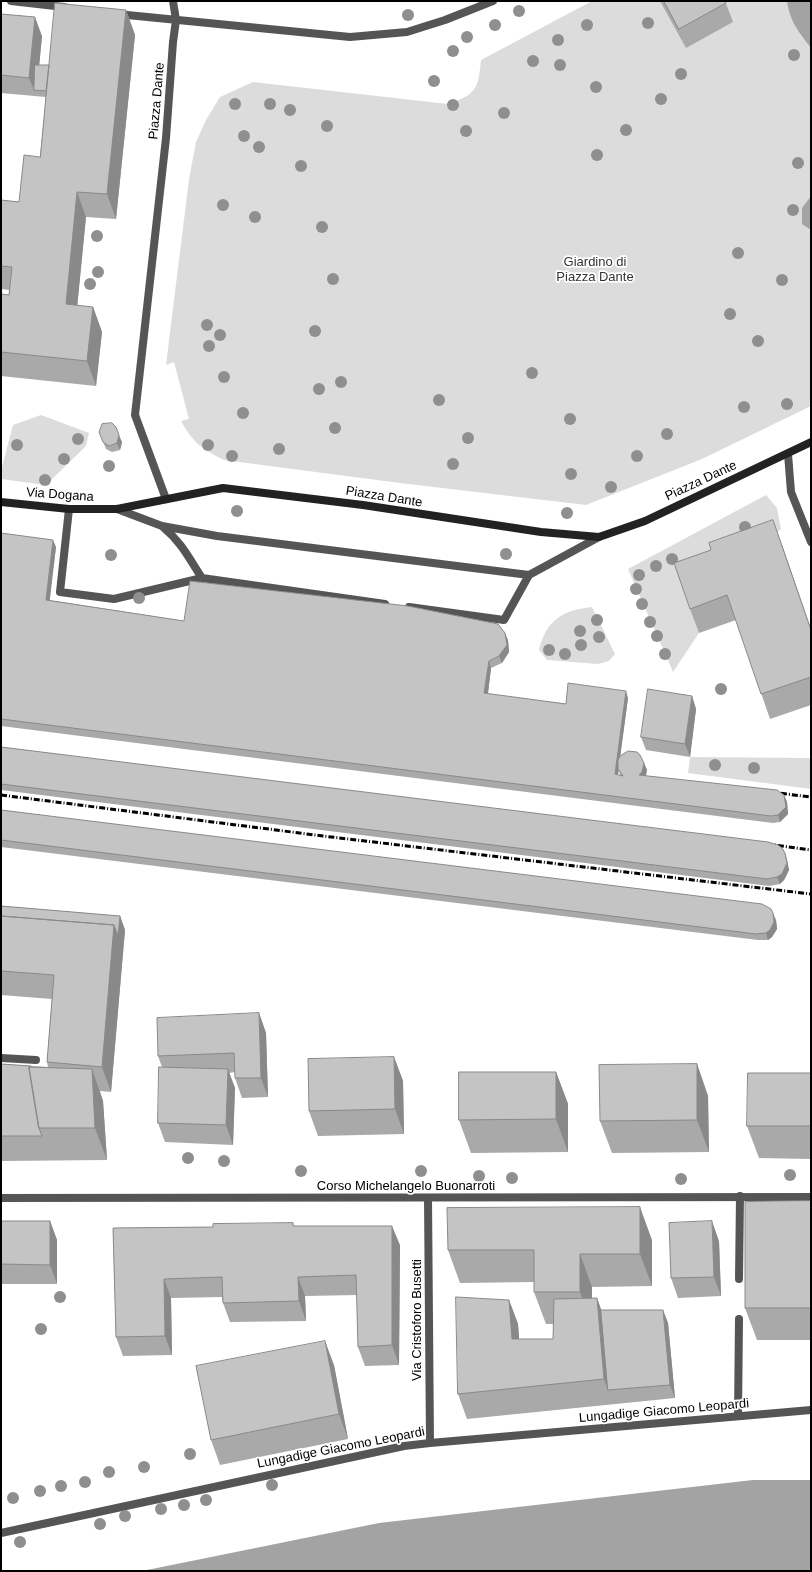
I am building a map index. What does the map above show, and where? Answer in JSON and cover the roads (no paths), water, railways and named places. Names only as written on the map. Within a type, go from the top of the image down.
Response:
[{"type":"main road","name":"Piazza Dante","points":[[117,509],[223,488],[363,505],[541,532],[599,537],[645,521],[811,442]]},
{"type":"main road","name":"Via Dogana","points":[[1,502],[69,509],[117,509]]},
{"type":"street","points":[[11,1],[72,8]]},
{"type":"street","name":"Piazza Dante","points":[[166,499],[135,415],[166,138],[176,20],[173,1]]},
{"type":"street","points":[[110,13],[350,37],[406,32],[445,20],[492,1]]},
{"type":"street","points":[[788,454],[791,492],[811,542]]},
{"type":"street","points":[[69,509],[60,592],[114,599],[202,578],[504,620],[528,574],[217,536],[162,526],[117,509]]},
{"type":"street","points":[[162,526],[183,546],[202,578]]},
{"type":"street","name":"Piazza Dante","points":[[528,574],[599,537]]},
{"type":"street","points":[[1,1058],[36,1060]]},
{"type":"street","points":[[740,1196],[740,1279]]},
{"type":"street","name":"Corso Michelangelo Buonarroti","points":[[1,1198],[811,1197]]},
{"type":"street","name":"Via Cristoforo Busetti","points":[[428,1198],[430,1443]]},
{"type":"street","points":[[738,1416],[739,1319]]},
{"type":"street","name":"Lungadige Giacomo Leopardi","points":[[1,1533],[404,1446],[811,1410]]},
{"type":"railway","points":[[770,792],[811,797]]},
{"type":"railway","points":[[1,795],[323,836],[811,894]]},
{"type":"railway","points":[[767,844],[811,850]]},
{"type":"park label","name":"Giardino di Piazza Dante","points":[[595,270]]}]
